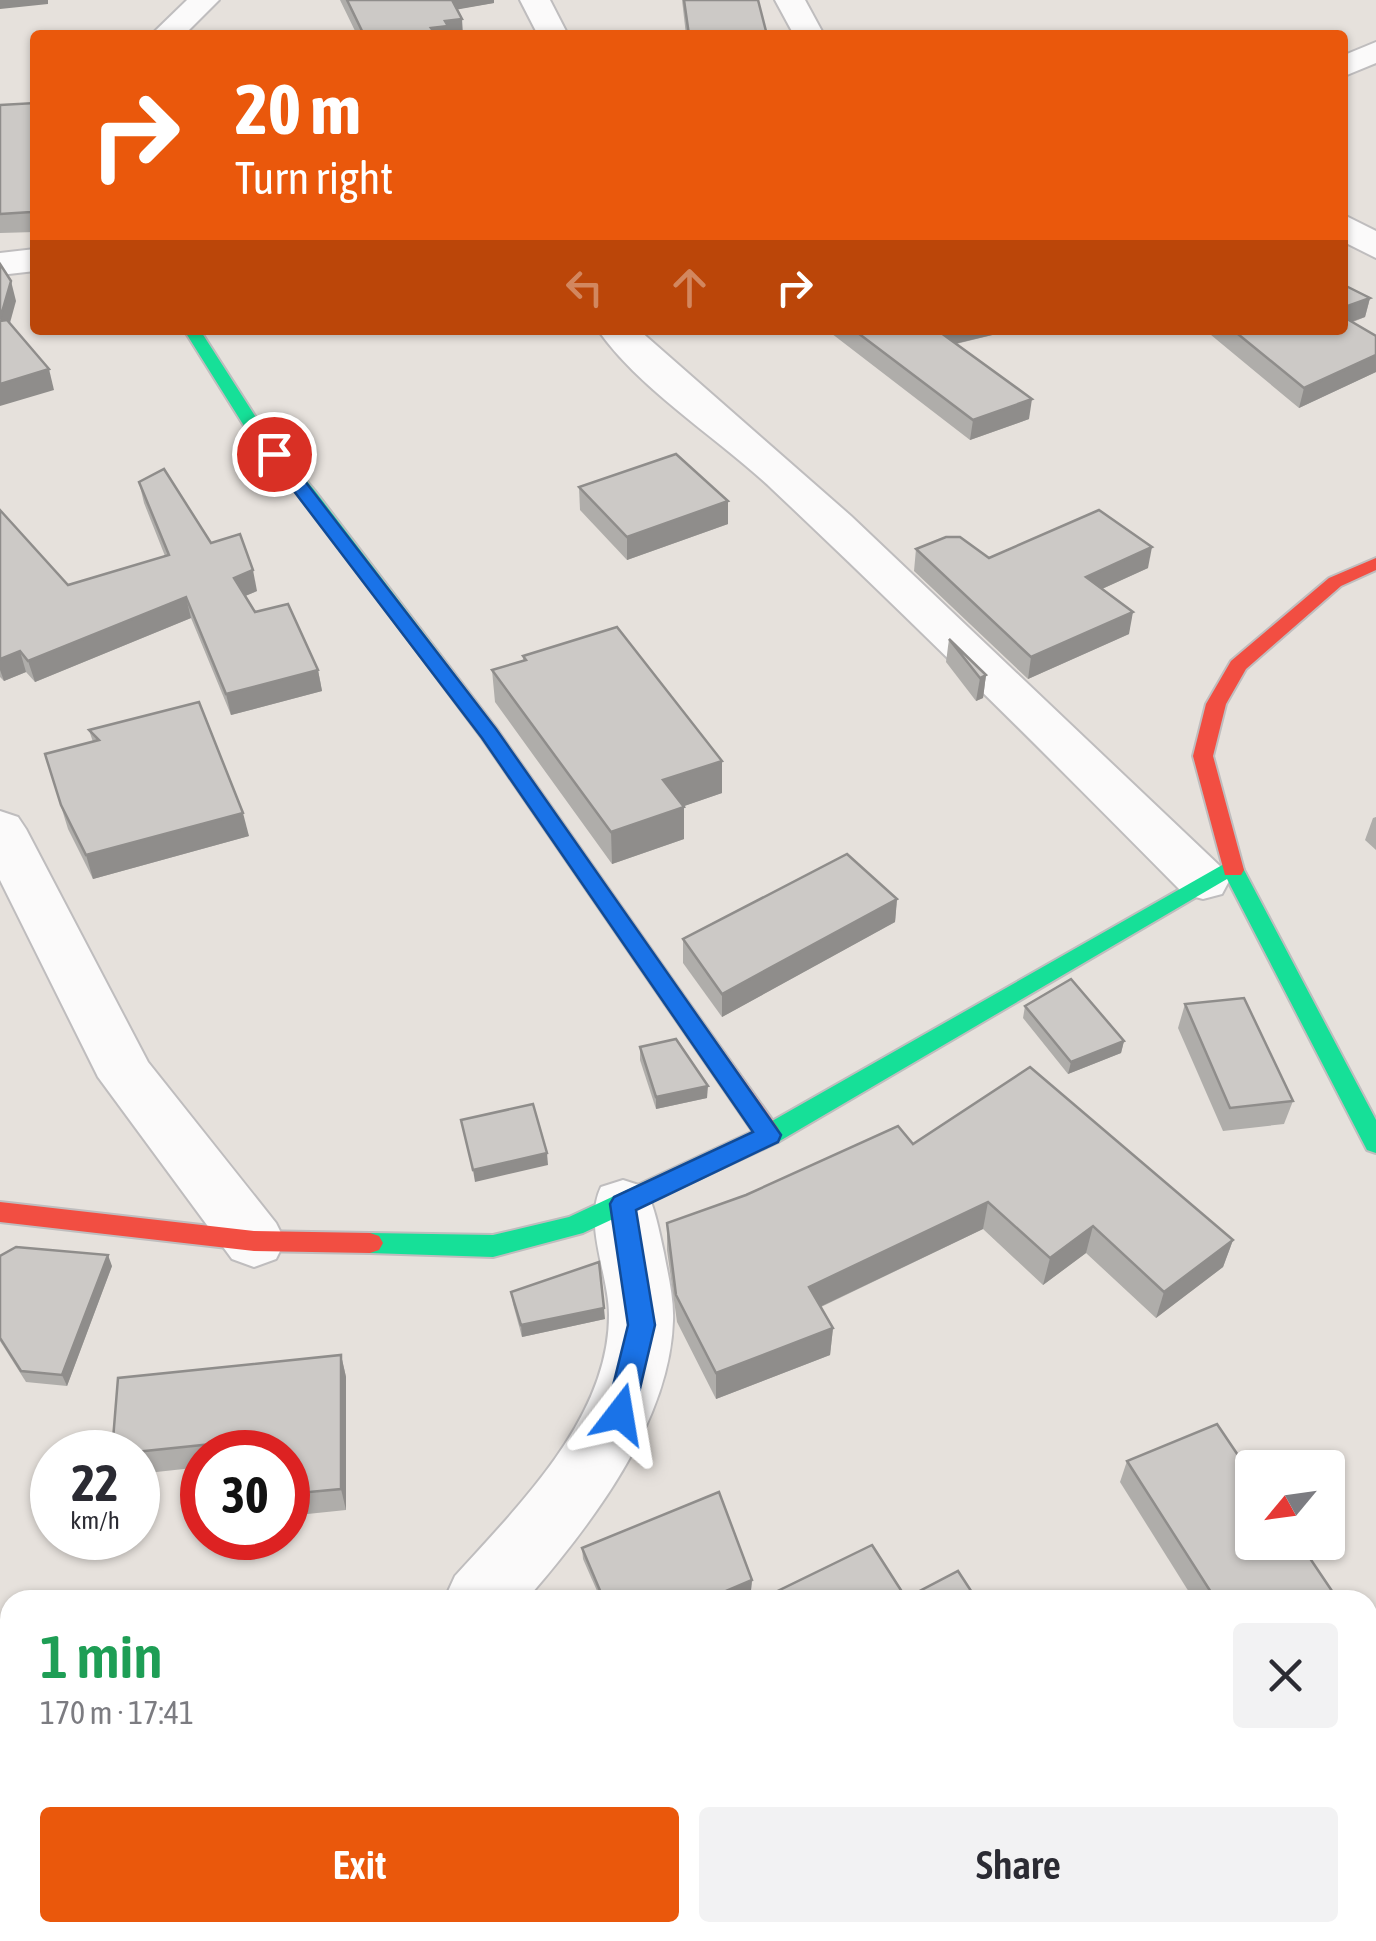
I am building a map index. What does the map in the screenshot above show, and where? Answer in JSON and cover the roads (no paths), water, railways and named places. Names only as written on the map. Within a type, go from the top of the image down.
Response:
[{"type":"street","points":[[171,30],[204,0]]},
{"type":"street","points":[[535,0],[550,30]]},
{"type":"street","points":[[790,0],[806,30]]},
{"type":"street","points":[[1348,65],[1376,51]]},
{"type":"street","points":[[1348,228],[1376,247]]},
{"type":"street","points":[[0,264],[30,261]]},
{"type":"street","points":[[195,335],[257,433],[309,495],[489,733],[769,1135]]},
{"type":"street","points":[[621,335],[763,457],[1217,874],[1376,1143]]},
{"type":"street","points":[[1217,874],[1203,756],[1216,704],[1238,665],[1336,582],[1376,562]]},
{"type":"street","points":[[0,829],[127,1076],[254,1240]]},
{"type":"street","points":[[0,1212],[254,1240],[493,1246],[574,1226],[769,1135],[1217,874]]},
{"type":"street","points":[[489,1590],[554,1512],[620,1414],[642,1325],[622,1204]]}]
